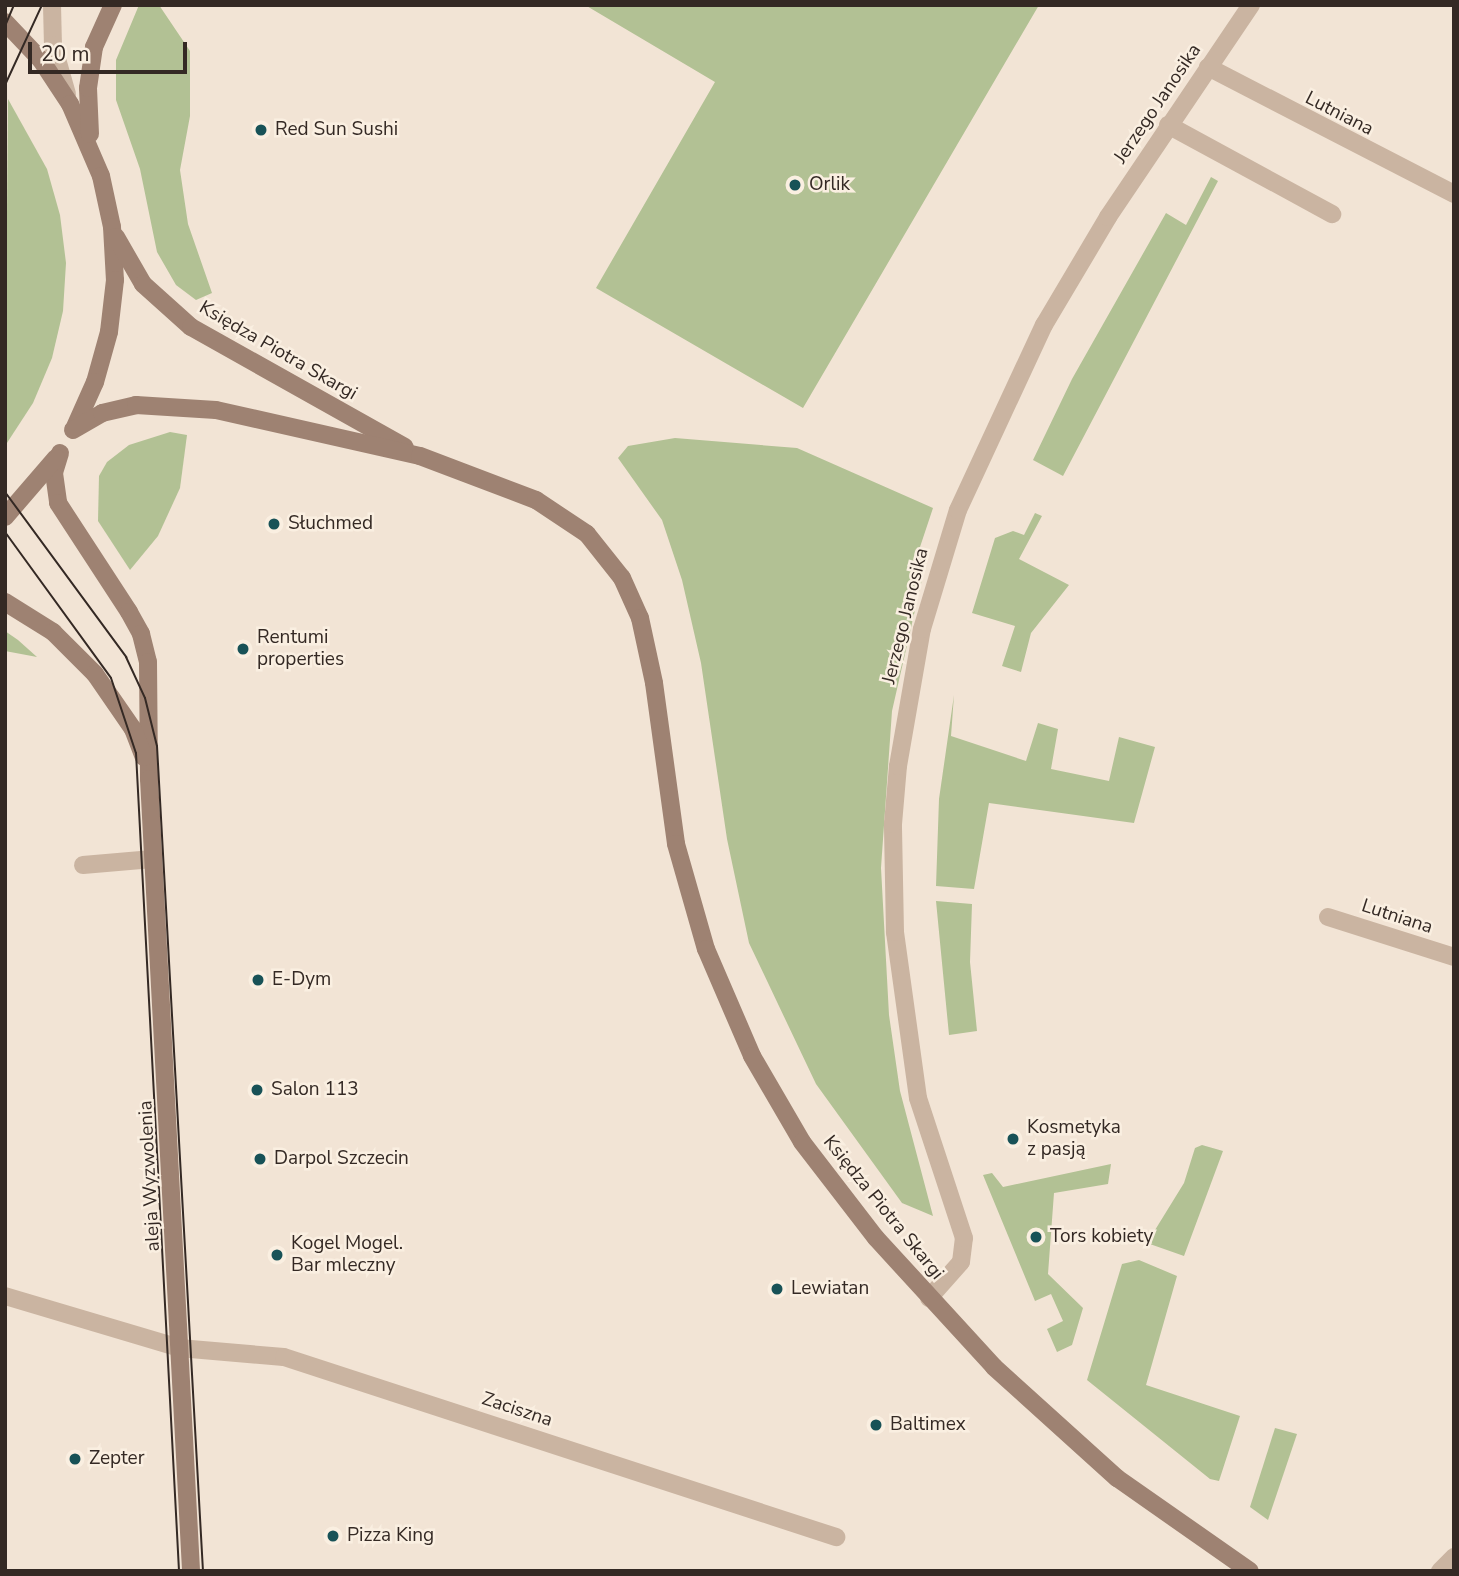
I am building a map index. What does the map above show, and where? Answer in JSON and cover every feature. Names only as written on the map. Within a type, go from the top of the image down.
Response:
[{"type":"street","points":[[52,5],[53,45],[71,104],[93,151]]},
{"type":"street","points":[[5,517],[60,453],[74,430],[95,382],[109,332],[115,280],[112,227],[93,151],[88,88],[94,47],[113,5]]},
{"type":"street","name":"Jerzego Janosika","points":[[929,1298],[961,1262],[964,1238],[930,1148],[901,1001],[893,824],[906,701],[950,531],[1005,401],[1076,267],[1168,125],[1251,5]]},
{"type":"street","points":[[5,22],[41,60],[71,104]]},
{"type":"street","name":"Lutniana","points":[[1208,67],[1454,194]]},
{"type":"street","points":[[1168,125],[1332,214]]},
{"type":"street","name":"Księdza Piotra Skargi","points":[[112,227],[142,284],[191,327],[420,456],[563,514],[597,544],[622,578],[640,618],[650,663],[676,844],[698,927],[721,992],[773,1094],[818,1165],[929,1298],[994,1367],[1097,1461],[1250,1571]]},
{"type":"street","name":"Księdza Piotra Skargi","points":[[74,430],[102,413],[159,404],[216,410],[420,456]]},
{"type":"street","name":"aleja Wyzwolenia","points":[[60,453],[54,473],[58,503],[141,634],[148,662],[149,779],[191,1571]]},
{"type":"street","name":"aleja Wyzwolenia","points":[[5,602],[53,632],[95,674],[133,729],[149,779]]},
{"type":"street","points":[[83,865],[153,859]]},
{"type":"street","name":"Lutniana","points":[[1328,917],[1454,957]]},
{"type":"street","name":"Zaciszna","points":[[5,1296],[180,1348],[284,1357],[836,1537]]},
{"type":"street","points":[[1440,1571],[1454,1557]]},
{"type":"green space","points":[[139,5],[159,5],[190,51],[190,116],[180,170],[188,224],[212,293],[196,300],[176,285],[157,252],[140,169],[116,100],[116,60]]},
{"type":"green space","name":"Orlik","points":[[585,5],[1039,5],[803,408],[596,288],[715,82]]},
{"type":"green space","points":[[8,99],[47,169],[60,215],[66,263],[63,311],[52,358],[33,403],[5,446]]},
{"type":"green space","points":[[1211,177],[1218,181],[1063,476],[1033,460],[1072,379],[1166,213],[1186,225]]},
{"type":"green space","points":[[170,432],[187,435],[180,488],[158,536],[130,570],[98,521],[99,476],[107,462],[129,445]]},
{"type":"green space","points":[[675,438],[797,448],[933,508],[919,550],[928,553],[892,711],[881,868],[889,1015],[900,1091],[933,1216],[902,1203],[816,1084],[749,943],[727,839],[701,663],[682,580],[662,520],[618,458],[628,446]]},
{"type":"green space","points":[[1035,513],[1042,516],[1019,559],[1069,585],[1031,633],[1021,672],[1002,666],[1015,626],[972,613],[995,538],[1013,531],[1024,535]]},
{"type":"green space","points":[[5,631],[18,640],[37,657],[5,651]]},
{"type":"green space","points":[[954,695],[951,736],[1026,761],[1038,723],[1058,729],[1051,769],[1109,781],[1119,737],[1155,747],[1134,823],[989,803],[974,889],[936,886],[939,799]]},
{"type":"green space","points":[[936,901],[972,904],[970,962],[977,1031],[949,1035]]},
{"type":"green space","points":[[1202,1145],[1223,1151],[1184,1256],[1147,1243],[1184,1183],[1195,1148]]},
{"type":"green space","points":[[1111,1164],[1108,1184],[1054,1193],[1048,1274],[1083,1308],[1072,1345],[1057,1352],[1047,1329],[1063,1321],[1051,1294],[1035,1301],[983,1175],[992,1173],[1003,1187]]},
{"type":"green space","points":[[1139,1260],[1177,1276],[1146,1385],[1240,1416],[1219,1481],[1210,1479],[1087,1380],[1122,1264]]},
{"type":"green space","points":[[1275,1428],[1297,1434],[1268,1520],[1250,1507]]},
{"type":"tram line","points":[[5,26],[14,5]]},
{"type":"tram line","points":[[5,85],[42,5]]},
{"type":"tram line","points":[[5,492],[126,657],[145,698],[157,746],[203,1571]]},
{"type":"tram line","points":[[5,532],[111,678],[136,753],[179,1571]]},
{"type":"place","name":"Red Sun Sushi","points":[[261,130]]},
{"type":"place","name":"Orlik","points":[[795,185]]},
{"type":"place","name":"Słuchmed","points":[[274,524]]},
{"type":"place","name":"Rentumi properties","points":[[243,649]]},
{"type":"place","name":"E-Dym","points":[[258,980]]},
{"type":"place","name":"Salon 113","points":[[257,1090]]},
{"type":"place","name":"Kosmetyka z pasją","points":[[1013,1139]]},
{"type":"place","name":"Darpol Szczecin","points":[[260,1159]]},
{"type":"place","name":"Tors kobiety","points":[[1036,1237]]},
{"type":"place","name":"Kogel Mogel. Bar mleczny","points":[[277,1255]]},
{"type":"place","name":"Lewiatan","points":[[777,1289]]},
{"type":"place","name":"Baltimex","points":[[876,1425]]},
{"type":"place","name":"Zepter","points":[[75,1459]]},
{"type":"place","name":"Pizza King","points":[[333,1536]]}]
